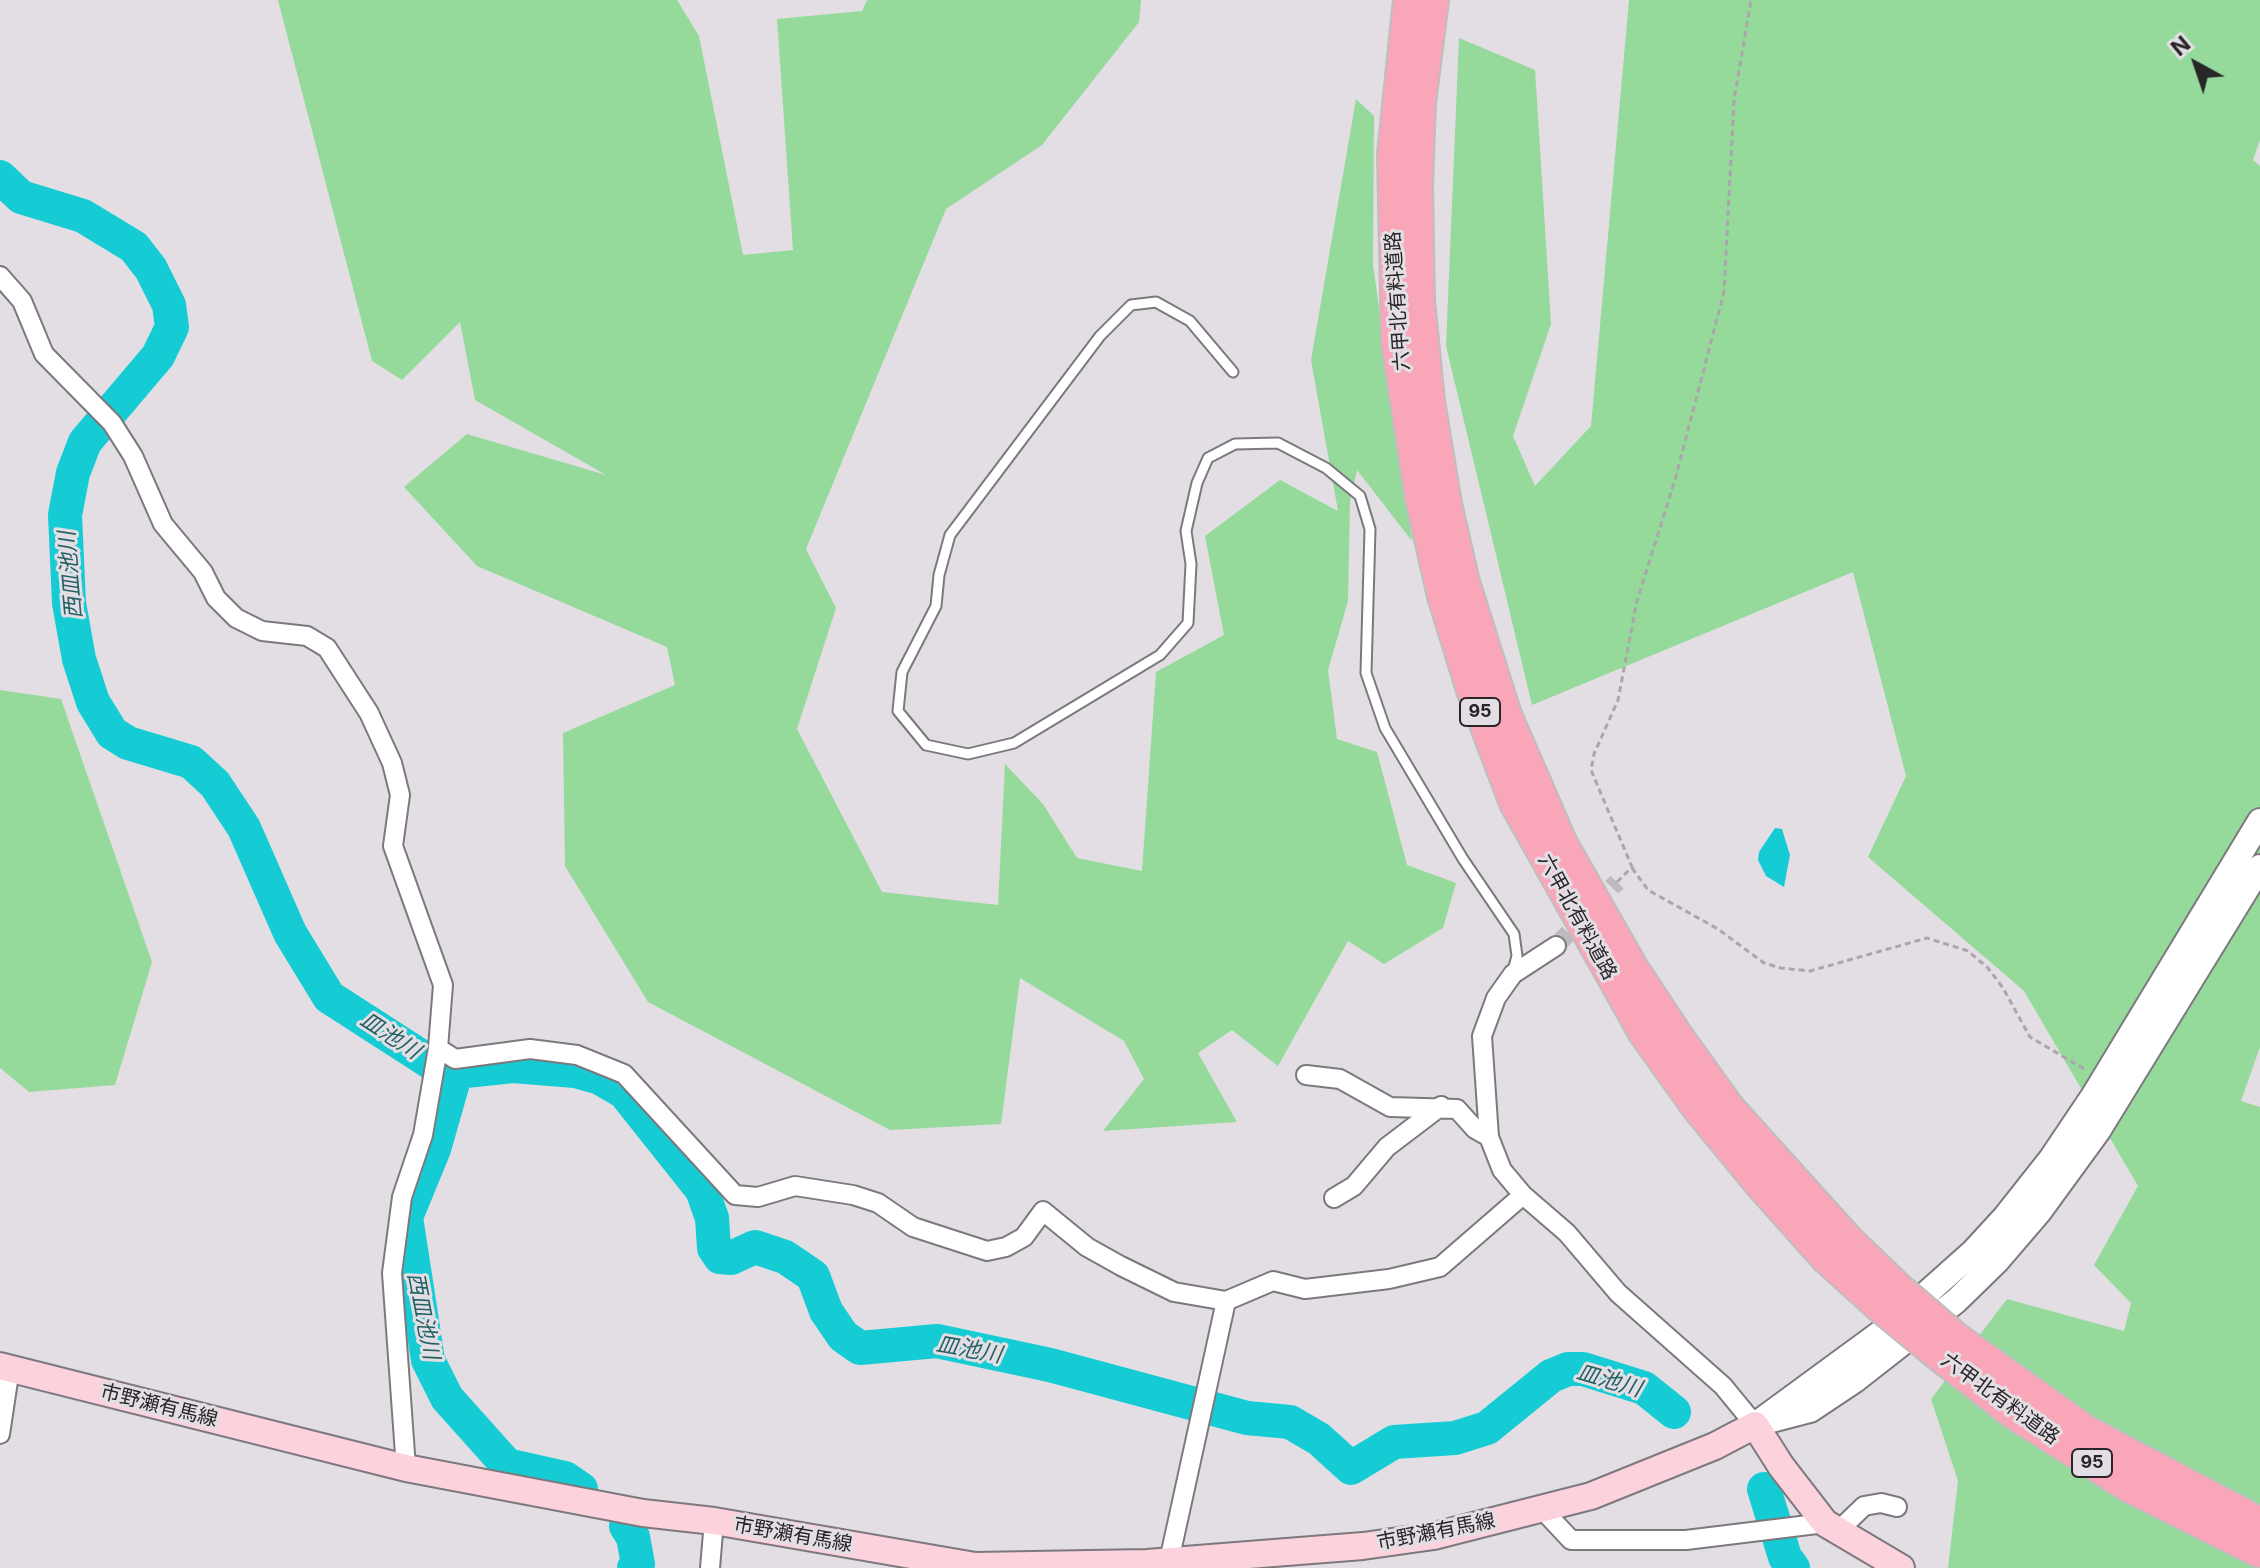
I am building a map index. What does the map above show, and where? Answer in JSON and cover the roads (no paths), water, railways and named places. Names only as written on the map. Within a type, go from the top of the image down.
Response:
[{"type":"main road","name":"六甲北有料道路","points":[[1409,0],[1393,154],[1397,343],[1421,499],[1443,596],[1472,690],[1515,803],[1644,1033],[1696,1106],[1826,1258],[1889,1298],[1946,1346],[2013,1413],[2128,1486],[2260,1552]]},
{"type":"main road","name":"六甲北有料道路","points":[[1433,0],[1420,103],[1417,184],[1419,301],[1429,401],[1446,504],[1464,582],[1506,715],[1562,844],[1632,967],[1678,1037],[1737,1117],[1848,1240],[1889,1298]]},
{"type":"main road","name":"六甲北有料道路","points":[[1946,1346],[2086,1431],[2260,1523]]},
{"type":"main road","name":"市野瀬有馬線","points":[[5,1367],[406,1468],[643,1513],[714,1521],[975,1566],[1169,1561],[1363,1546],[1434,1536],[1591,1496],[1688,1457],[1755,1425]]},
{"type":"main road","points":[[1755,1425],[1781,1466],[1831,1527],[1901,1568]]},
{"type":"street","points":[[0,276],[22,301],[44,354],[112,423],[133,456],[163,524],[203,572],[216,598],[236,618],[262,631],[307,636],[327,648],[369,713],[392,763],[400,795],[393,846],[443,985],[437,1051],[423,1135],[402,1197],[392,1273],[406,1468]]},
{"type":"street","points":[[1755,1425],[1890,1326],[1973,1252],[2051,1159],[2260,821]]},
{"type":"street","points":[[1755,1425],[1810,1410],[1855,1380],[1956,1301],[1997,1261],[2039,1212],[2090,1141],[2260,867]]},
{"type":"street","points":[[1556,946],[1513,974],[1496,998],[1482,1036],[1489,1137],[1502,1170],[1523,1195],[1567,1233],[1618,1293],[1723,1386],[1755,1425]]},
{"type":"street","points":[[437,1051],[455,1059],[530,1049],[577,1055],[624,1074],[735,1195],[758,1197],[795,1186],[853,1195],[878,1203],[913,1227],[987,1251],[1006,1247],[1024,1237],[1043,1211],[1087,1247],[1121,1266],[1174,1292],[1226,1301],[1273,1281],[1305,1289],[1389,1279],[1440,1267],[1523,1195]]},
{"type":"street","points":[[1306,1075],[1340,1079],[1390,1107],[1441,1106],[1457,1109],[1475,1129],[1489,1137]]},
{"type":"street","points":[[1334,1198],[1354,1186],[1387,1147],[1441,1106]]},
{"type":"street","points":[[1169,1561],[1226,1301]]},
{"type":"street","points":[[0,1434],[5,1367]]},
{"type":"street","points":[[1542,1509],[1571,1540],[1607,1542],[1686,1540],[1831,1527],[1864,1506],[1881,1503],[1897,1507]]},
{"type":"street","points":[[710,1568],[714,1521]]},
{"type":"lane","points":[[1233,372],[1190,321],[1156,302],[1131,305],[1100,336],[950,535],[939,575],[936,606],[902,672],[898,711],[926,745],[968,754],[1014,743],[1160,655],[1188,623],[1191,564],[1186,531],[1197,483],[1208,458],[1235,444],[1278,443],[1326,468],[1360,496],[1370,529],[1366,673],[1385,728],[1463,859],[1514,934],[1517,956],[1513,974]]},
{"type":"water","points":[[1775,828],[1782,829],[1790,855],[1784,887],[1766,876],[1758,860],[1759,852]]},
{"type":"waterway","name":"皿池川","points":[[0,177],[21,197],[83,216],[134,247],[151,269],[169,305],[172,327],[158,356],[85,442],[73,473],[65,515],[69,603],[79,659],[93,702],[112,733],[128,743],[191,762],[215,784],[244,828],[290,933],[329,997],[433,1064],[456,1072],[513,1066],[575,1071],[600,1078],[624,1092],[702,1190],[712,1218],[714,1248],[720,1257],[731,1258],[755,1247],[785,1257],[813,1276],[826,1311],[843,1336],[860,1348],[937,1341],[1050,1365],[1247,1418],[1290,1422],[1319,1439],[1351,1468],[1394,1442],[1455,1438],[1487,1428],[1551,1376],[1568,1369],[1583,1369],[1644,1388],[1674,1412]]},
{"type":"waterway","name":"西皿池川","points":[[456,1072],[434,1149],[406,1217],[428,1360],[447,1398],[507,1465],[565,1478],[581,1489]]},
{"type":"waterway","name":"皿池川","points":[[1764,1489],[1785,1557],[1793,1568]]},
{"type":"waterway","name":"西皿池川","points":[[626,1526],[633,1537],[638,1564],[634,1568]]},
{"type":"tunnel","points":[[1556,946],[1617,882]]}]
